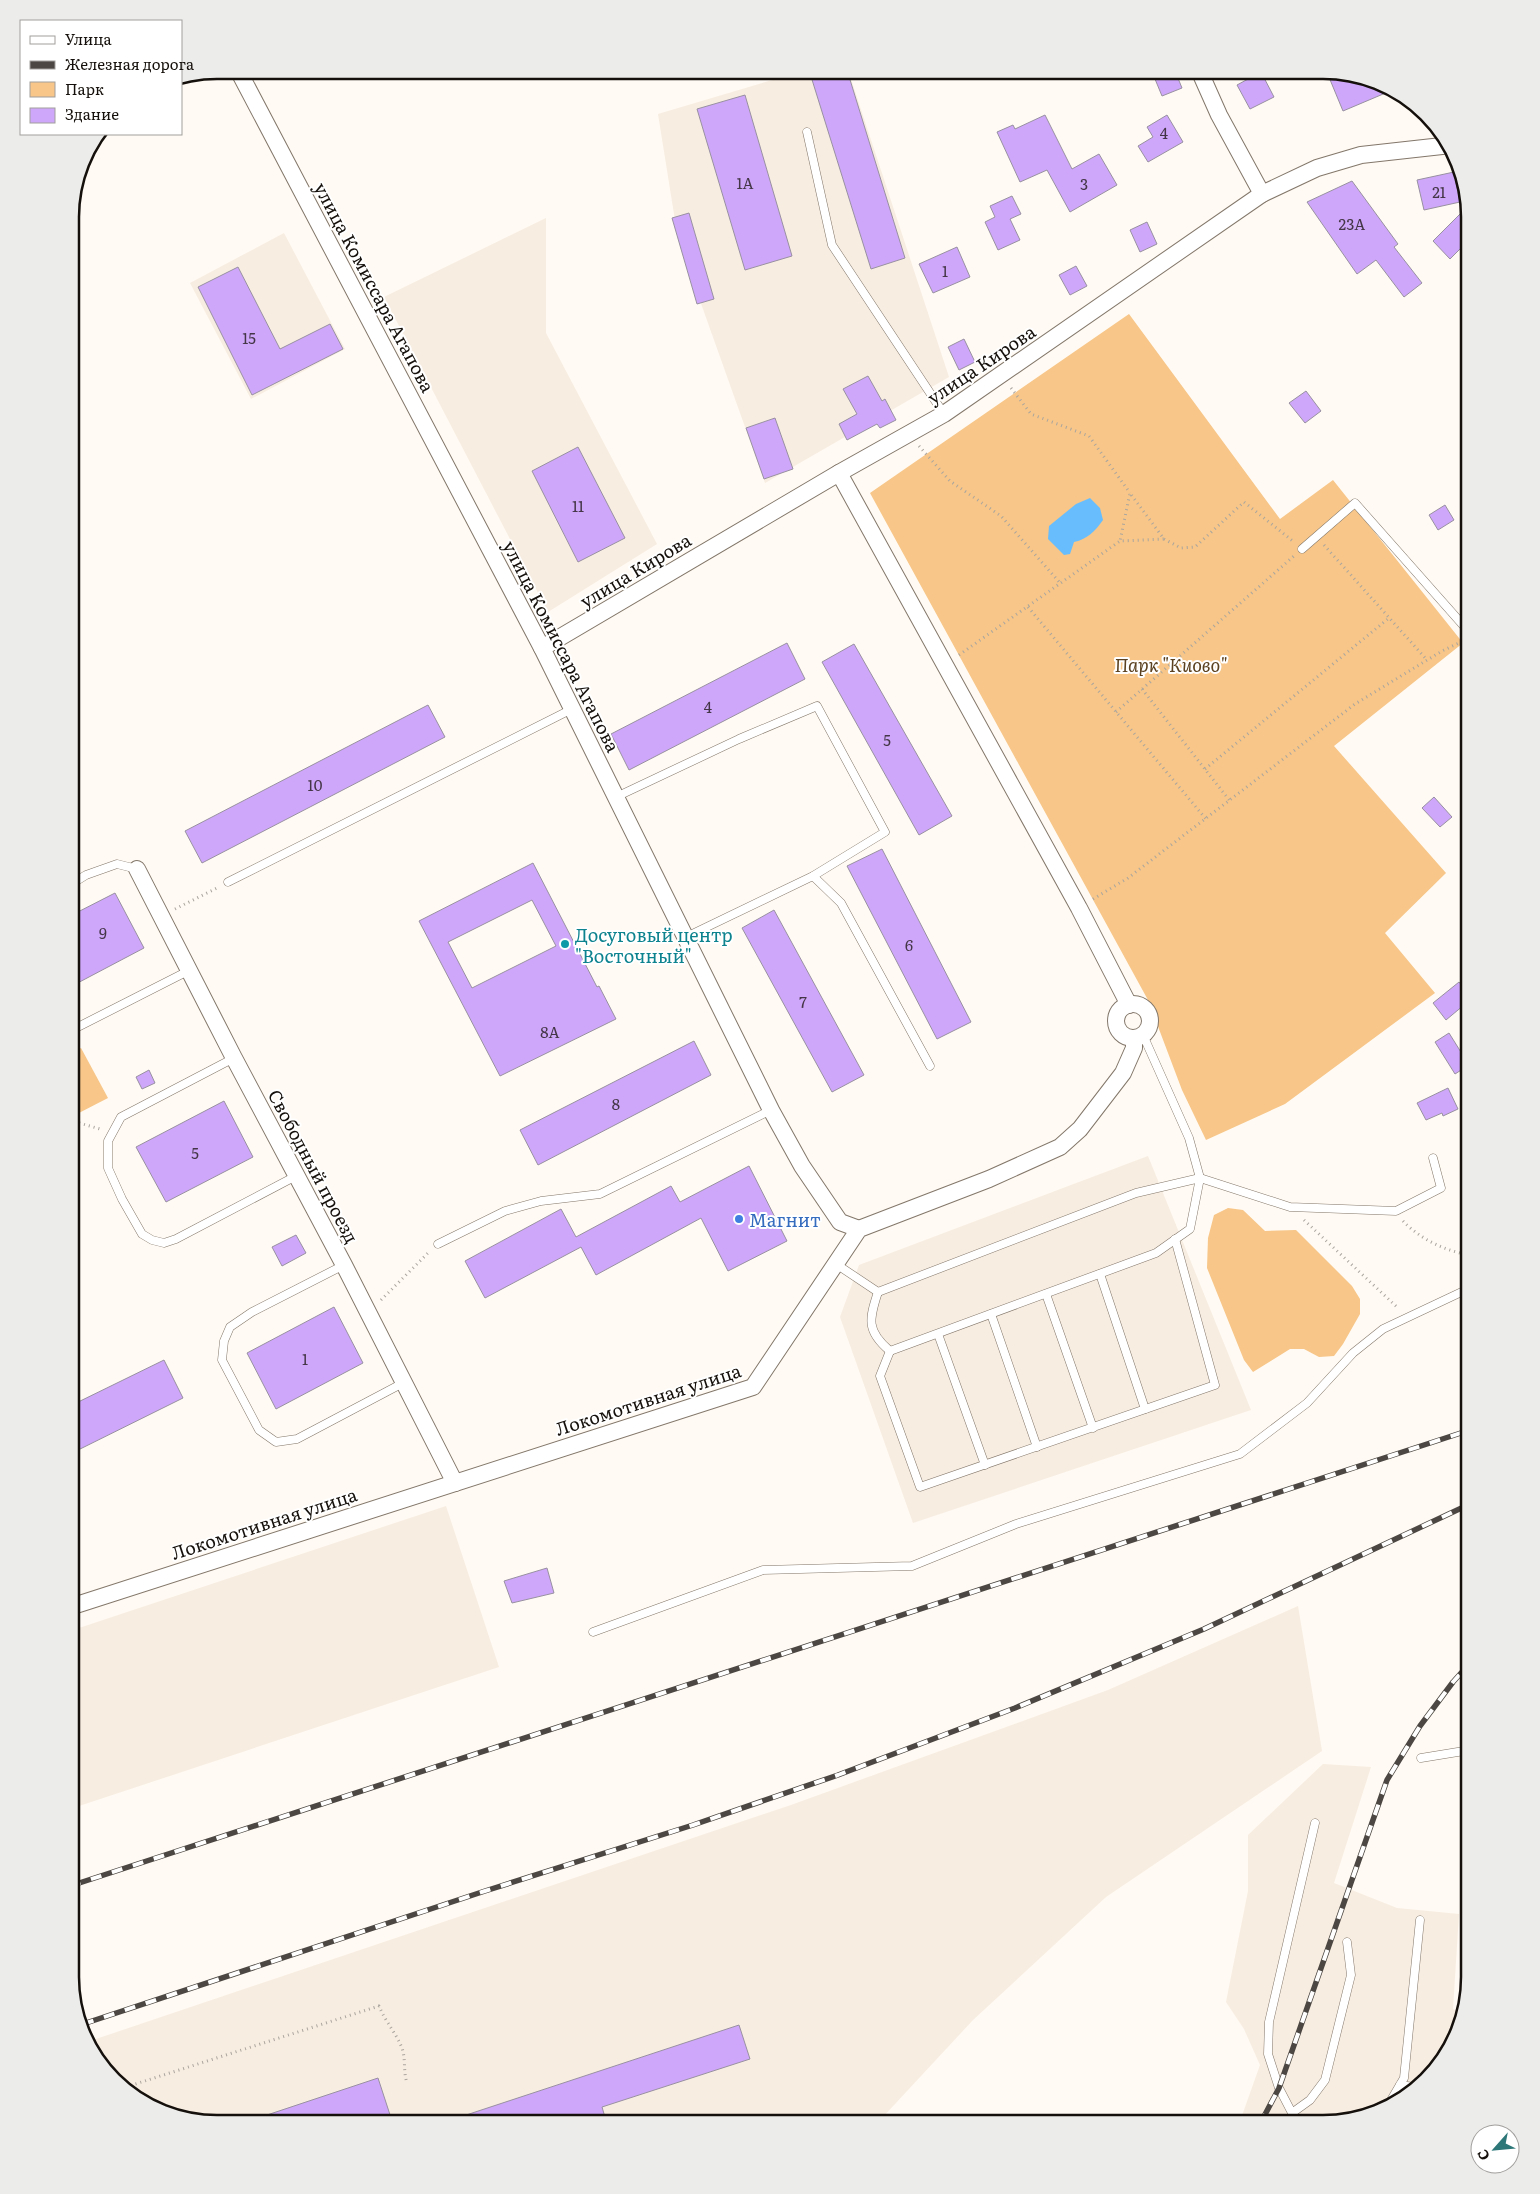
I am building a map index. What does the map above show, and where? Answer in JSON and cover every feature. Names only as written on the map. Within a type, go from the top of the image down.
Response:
[{"type":"street","name":"улица Комиссара Агапова","points":[[243,79],[542,648],[771,1110],[802,1166],[840,1222],[859,1229]]},
{"type":"street","points":[[1204,79],[1219,116],[1262,194]]},
{"type":"street","name":"улица Кирова","points":[[542,648],[839,473],[944,414],[1262,194],[1317,168],[1361,154],[1442,146]]},
{"type":"street","points":[[839,473],[1079,908],[1129,1005]]},
{"type":"street","name":"Свободный проезд","points":[[137,869],[234,1058],[344,1264],[455,1483]]},
{"type":"street","points":[[859,1229],[989,1179],[1060,1147],[1080,1129],[1123,1073],[1138,1037],[1150,1024],[1146,1011],[1142,1007],[1129,1005],[1118,1012],[1116,1024],[1122,1035],[1138,1037]]},
{"type":"street","name":"Локомотивная улица","points":[[79,1604],[753,1387],[859,1229]]},
{"type":"lane","points":[[807,132],[832,245],[944,414]]},
{"type":"lane","points":[[1302,549],[1355,504],[1461,624]]},
{"type":"lane","points":[[616,797],[739,739],[817,706],[885,832],[813,876],[686,937]]},
{"type":"lane","points":[[228,882],[572,710]]},
{"type":"lane","points":[[79,880],[117,864],[137,869]]},
{"type":"lane","points":[[813,876],[841,903],[930,1066]]},
{"type":"lane","points":[[79,1026],[190,970]]},
{"type":"lane","points":[[1138,1037],[1190,1138],[1200,1178],[1190,1229],[1175,1239],[1156,1253],[890,1351],[880,1376],[920,1487],[1215,1385],[1175,1239]]},
{"type":"lane","points":[[234,1058],[121,1117],[108,1141],[108,1168],[122,1199],[142,1234],[152,1240],[164,1243],[176,1239],[296,1176]]},
{"type":"lane","points":[[438,1244],[505,1211],[541,1201],[600,1194],[771,1110]]},
{"type":"lane","points":[[878,1292],[1136,1193],[1200,1178],[1290,1207],[1396,1211],[1441,1188],[1433,1158]]},
{"type":"lane","points":[[344,1264],[252,1312],[230,1328],[224,1341],[222,1360],[258,1430],[276,1442],[297,1439],[403,1382]]},
{"type":"lane","points":[[836,1264],[878,1292]]},
{"type":"lane","points":[[1100,1274],[1145,1409]]},
{"type":"lane","points":[[878,1292],[870,1318],[878,1341],[890,1351]]},
{"type":"lane","points":[[593,1632],[763,1570],[912,1566],[1016,1524],[1240,1454],[1307,1403],[1353,1353],[1384,1328],[1461,1292]]},
{"type":"lane","points":[[1046,1294],[1093,1428]]},
{"type":"lane","points":[[991,1314],[1037,1447]]},
{"type":"lane","points":[[938,1334],[985,1465]]},
{"type":"lane","points":[[1421,1758],[1461,1751]]},
{"type":"lane","points":[[1315,1823],[1269,2022],[1268,2054],[1278,2088],[1292,2113],[1310,2100],[1325,2080],[1350,1975],[1347,1942]]},
{"type":"lane","points":[[1394,2095],[1404,2078],[1420,1920]]},
{"type":"lane","points":[[1400,2085],[1408,2086]]},
{"type":"path","points":[[1001,376],[1031,414],[1089,436],[1164,539],[1181,548],[1195,547],[1244,502],[1302,549],[1116,712]]},
{"type":"path","points":[[908,434],[950,481],[1001,516],[1061,584]]},
{"type":"path","points":[[1120,542],[1130,493]]},
{"type":"path","points":[[1316,537],[1427,660]]},
{"type":"path","points":[[945,665],[1120,542],[1164,539]]},
{"type":"path","points":[[1028,607],[1206,819]]},
{"type":"path","points":[[1205,769],[1389,618]]},
{"type":"path","points":[[1079,908],[1128,878],[1355,704],[1427,660],[1461,643]]},
{"type":"path","points":[[1142,689],[1230,800]]},
{"type":"path","points":[[162,916],[228,882]]},
{"type":"path","points":[[79,1123],[112,1133]]},
{"type":"path","points":[[1290,1207],[1408,1317]]},
{"type":"path","points":[[1396,1211],[1401,1220],[1414,1232],[1446,1248],[1461,1252]]},
{"type":"path","points":[[368,1312],[438,1244]]},
{"type":"path","points":[[131,2085],[379,2006],[384,2019],[394,2032],[406,2060],[404,2072],[407,2083]]},
{"type":"shaded area","points":[[776,79],[851,79],[949,377],[765,483],[678,239],[658,114]]},
{"type":"shaded area","points":[[546,218],[546,333],[657,544],[548,612],[384,297]]},
{"type":"shaded area","points":[[284,233],[345,349],[251,399],[190,283]]},
{"type":"shaded area","points":[[1148,1156],[1251,1410],[913,1523],[840,1317],[859,1265]]},
{"type":"shaded area","points":[[446,1506],[499,1667],[79,1806],[79,1628]]},
{"type":"shaded area","points":[[1298,1606],[1322,1751],[1106,1897],[973,2020],[885,2115],[208,2115],[181,2111],[148,2097],[119,2075],[107,2061],[94,2040],[791,1805],[1108,1690]]},
{"type":"shaded area","points":[[1323,1764],[1371,1767],[1334,1883],[1397,1908],[1459,1914],[1453,2009],[1457,2011],[1451,2030],[1433,2061],[1421,2075],[1392,2097],[1359,2111],[1341,2114],[1242,2115],[1260,2065],[1244,2029],[1226,2002],[1248,1891],[1248,1835]]},
{"type":"green space","name":"Парк \"Киово\"","points":[[1129,314],[1280,519],[1333,480],[1461,640],[1461,645],[1334,746],[1446,873],[1385,933],[1435,993],[1285,1104],[1206,1140],[1182,1090],[1148,1000],[870,493]]},
{"type":"green space","points":[[81,1048],[108,1098],[79,1113],[79,1049]]},
{"type":"green space","points":[[1228,1208],[1243,1210],[1265,1231],[1296,1230],[1352,1286],[1360,1299],[1360,1314],[1334,1356],[1319,1357],[1304,1349],[1290,1349],[1253,1372],[1244,1360],[1207,1268],[1208,1238],[1214,1215]]},
{"type":"water","points":[[1090,498],[1100,508],[1103,520],[1091,534],[1074,542],[1070,554],[1064,555],[1048,539],[1049,526],[1076,504]]},
{"type":"building","points":[[812,79],[850,79],[905,258],[871,269]]},
{"type":"building","points":[[1155,79],[1178,79],[1182,88],[1162,96]]},
{"type":"building","points":[[1248,79],[1265,79],[1274,97],[1250,109],[1237,85]]},
{"type":"building","points":[[1330,79],[1350,81],[1385,93],[1343,111]]},
{"type":"building","points":[[745,95],[792,256],[745,270],[697,109]]},
{"type":"building","points":[[1045,115],[1072,169],[1099,154],[1117,185],[1070,212],[1047,170],[1020,182],[997,132],[1013,125],[1015,129]]},
{"type":"building","points":[[1167,115],[1183,142],[1148,162],[1138,146],[1153,137],[1147,127]]},
{"type":"building","points":[[1454,172],[1460,202],[1424,210],[1417,180]]},
{"type":"building","points":[[1352,181],[1398,244],[1394,247],[1422,283],[1404,297],[1376,260],[1357,274],[1307,202]]},
{"type":"building","points":[[1012,196],[1021,214],[1010,219],[1020,240],[998,250],[985,222],[995,217],[990,206]]},
{"type":"building","points":[[689,213],[714,299],[697,304],[672,218]]},
{"type":"building","points":[[1461,213],[1461,248],[1450,259],[1433,241]]},
{"type":"building","points":[[1147,222],[1157,244],[1140,252],[1130,230]]},
{"type":"building","points":[[957,247],[970,277],[933,293],[919,264]]},
{"type":"building","points":[[1076,266],[1087,286],[1070,295],[1059,275]]},
{"type":"building","points":[[238,267],[280,349],[330,324],[343,349],[252,395],[198,287]]},
{"type":"building","points":[[964,339],[975,362],[959,370],[948,347]]},
{"type":"building","points":[[868,376],[882,401],[885,399],[896,420],[880,428],[877,424],[847,440],[839,424],[857,414],[843,389]]},
{"type":"building","points":[[1306,391],[1321,411],[1305,423],[1289,403]]},
{"type":"building","points":[[775,418],[793,469],[764,479],[746,428]]},
{"type":"building","points":[[578,447],[625,538],[578,562],[532,471]]},
{"type":"building","points":[[1445,505],[1454,520],[1438,530],[1429,515]]},
{"type":"building","points":[[787,643],[805,679],[629,770],[611,734]]},
{"type":"building","points":[[854,644],[952,816],[919,835],[822,662]]},
{"type":"building","points":[[428,705],[445,737],[202,863],[185,831]]},
{"type":"building","points":[[1434,797],[1452,817],[1440,827],[1422,808]]},
{"type":"building","points":[[882,849],[971,1022],[937,1039],[847,866]]},
{"type":"building","points":[[533,863],[597,987],[599,986],[616,1019],[500,1076],[419,921]],"holes":[[[532,900],[556,946],[472,988],[448,942]]]},
{"type":"building","points":[[115,893],[144,948],[79,982],[79,911]]},
{"type":"building","points":[[774,910],[864,1075],[832,1092],[742,928]]},
{"type":"building","points":[[1459,982],[1461,984],[1461,1008],[1446,1020],[1433,1003]]},
{"type":"building","points":[[1449,1033],[1461,1052],[1461,1070],[1455,1074],[1435,1042]]},
{"type":"building","points":[[694,1041],[711,1075],[538,1165],[520,1130]]},
{"type":"building","points":[[149,1070],[155,1083],[142,1089],[136,1077]]},
{"type":"building","points":[[1448,1088],[1458,1109],[1443,1116],[1442,1113],[1426,1120],[1417,1103]]},
{"type":"building","points":[[224,1101],[253,1157],[166,1202],[136,1147]]},
{"type":"building","points":[[749,1166],[787,1241],[728,1271],[701,1218],[596,1275],[581,1247],[485,1298],[465,1261],[561,1209],[576,1237],[671,1186],[680,1202]]},
{"type":"building","points":[[296,1235],[306,1253],[282,1266],[272,1247]]},
{"type":"building","points":[[334,1307],[363,1363],[276,1409],[247,1353]]},
{"type":"building","points":[[164,1360],[183,1398],[79,1450],[79,1402]]},
{"type":"building","points":[[547,1568],[554,1593],[512,1603],[504,1581]]},
{"type":"building","points":[[739,2025],[750,2059],[602,2107],[604,2115],[466,2115]]},
{"type":"building","points":[[378,2078],[390,2115],[267,2115]]},
{"type":"railway","points":[[79,1883],[1461,1433]]},
{"type":"railway","points":[[86,2023],[485,1891],[693,1825],[838,1775],[1015,1708],[1204,1629],[1461,1508]]},
{"type":"railway","points":[[1265,2115],[1279,2088],[1387,1780],[1420,1726],[1461,1673]]},
{"type":"place","name":"Досуговый центр \"Восточный\"","points":[[565,944]]},
{"type":"place","name":"Магнит","points":[[739,1219]]}]
